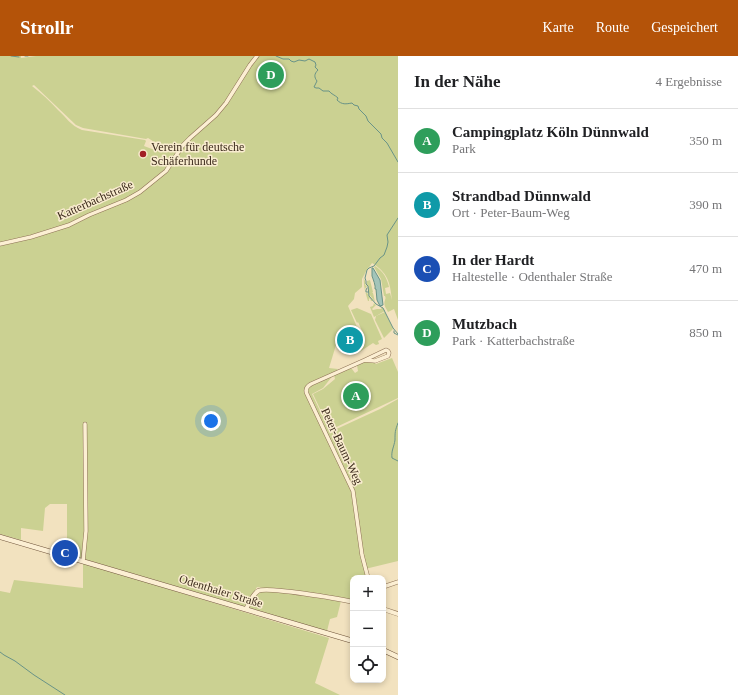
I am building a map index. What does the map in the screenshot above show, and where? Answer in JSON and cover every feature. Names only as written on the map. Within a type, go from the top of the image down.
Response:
[{"type":"main road","name":"Odenthaler Straße","points":[[0,537],[350,640]]},
{"type":"main road","points":[[386,651],[398,657]]},
{"type":"street","name":"Katterbachstraße","points":[[0,244],[31,237],[68,225],[126,200],[140,192],[166,171],[183,145],[216,115],[230,97],[257,56]]},
{"type":"street","name":"Peter-Baum-Weg","points":[[365,360],[375,361],[388,356],[389,353],[386,350],[311,384],[306,390],[353,491],[362,555],[367,575]]},
{"type":"street","points":[[83,561],[86,531],[85,424]]},
{"type":"street","points":[[386,586],[398,582]]},
{"type":"street","points":[[246,609],[258,591],[265,590],[319,596],[350,601]]},
{"type":"street","points":[[386,610],[398,614]]},
{"type":"green space","points":[[0,56],[21,56],[21,58],[36,56],[398,56],[398,320],[394,309],[388,312],[385,306],[384,302],[386,298],[384,296],[381,279],[374,267],[375,266],[380,270],[386,278],[389,287],[385,288],[386,294],[390,293],[392,300],[387,278],[382,270],[372,263],[362,279],[362,287],[355,293],[354,299],[348,306],[360,334],[352,332],[336,345],[329,368],[338,369],[323,388],[312,394],[330,432],[398,399],[398,561],[365,569],[366,575],[350,575],[350,600],[257,587],[246,607],[67,554],[67,504],[50,504],[45,508],[43,531],[21,528],[21,540],[0,534]],"holes":[[[34,85],[76,125],[83,128],[146,139],[148,138],[167,150],[160,152],[144,146],[145,140],[82,130],[78,128],[32,86]]]},
{"type":"green space","points":[[364,279],[365,285],[367,286],[365,289],[366,293],[368,293],[367,294],[373,301],[371,301],[370,298],[368,301],[364,288]]},
{"type":"green space","points":[[370,280],[375,302],[369,294],[368,286],[366,285],[367,281]]},
{"type":"green space","points":[[374,303],[376,305],[372,309],[373,310],[381,309],[382,307],[385,311],[374,317],[370,307],[373,306]]},
{"type":"green space","points":[[357,308],[371,314],[382,339],[378,341],[379,344],[376,345],[373,343],[358,353],[356,346],[361,343],[360,341],[363,333],[351,310]]},
{"type":"green space","points":[[385,312],[393,329],[384,338],[375,320],[376,316]]},
{"type":"green space","points":[[392,358],[398,372],[398,398],[330,430],[313,394],[323,389],[335,379],[334,375],[350,368],[355,373],[358,371],[357,365],[365,362],[376,364]]},
{"type":"green space","points":[[83,563],[329,638],[315,683],[340,695],[0,695],[0,591],[10,593],[14,580],[83,588]]},
{"type":"green space","points":[[263,591],[341,601],[337,617],[330,619],[327,631],[249,608],[256,595]]},
{"type":"water","points":[[372,268],[380,280],[383,305],[380,306],[377,300],[375,284],[372,276]]},
{"type":"waterway","points":[[11,56],[19,57]]},
{"type":"waterway","points":[[276,56],[283,59],[289,59],[294,62],[309,59],[315,62],[315,67],[318,70],[315,74],[317,81],[314,87],[323,91],[329,91],[338,98],[337,100],[341,103],[352,103],[358,106],[368,121],[381,134],[382,138],[387,143],[398,162]]},
{"type":"waterway","points":[[398,218],[387,235],[388,242],[384,255],[374,266],[367,270],[365,278],[369,296],[376,304],[383,308],[393,328],[398,334]]},
{"type":"waterway","points":[[367,288],[366,292],[368,292]]},
{"type":"waterway","points":[[394,331],[394,333],[398,335]]},
{"type":"waterway","points":[[398,423],[392,451],[392,458],[398,461]]},
{"type":"waterway","points":[[0,652],[65,695]]},
{"type":"place","name":"Mutzbach","points":[[271,75]]},
{"type":"place","name":"Verein für deutsche Schäferhunde","points":[[143,154]]},
{"type":"place","name":"Strandbad Dünnwald","points":[[350,340]]},
{"type":"place","name":"Campingplatz Köln Dünnwald","points":[[356,396]]},
{"type":"place","name":"In der Hardt","points":[[65,553]]}]
